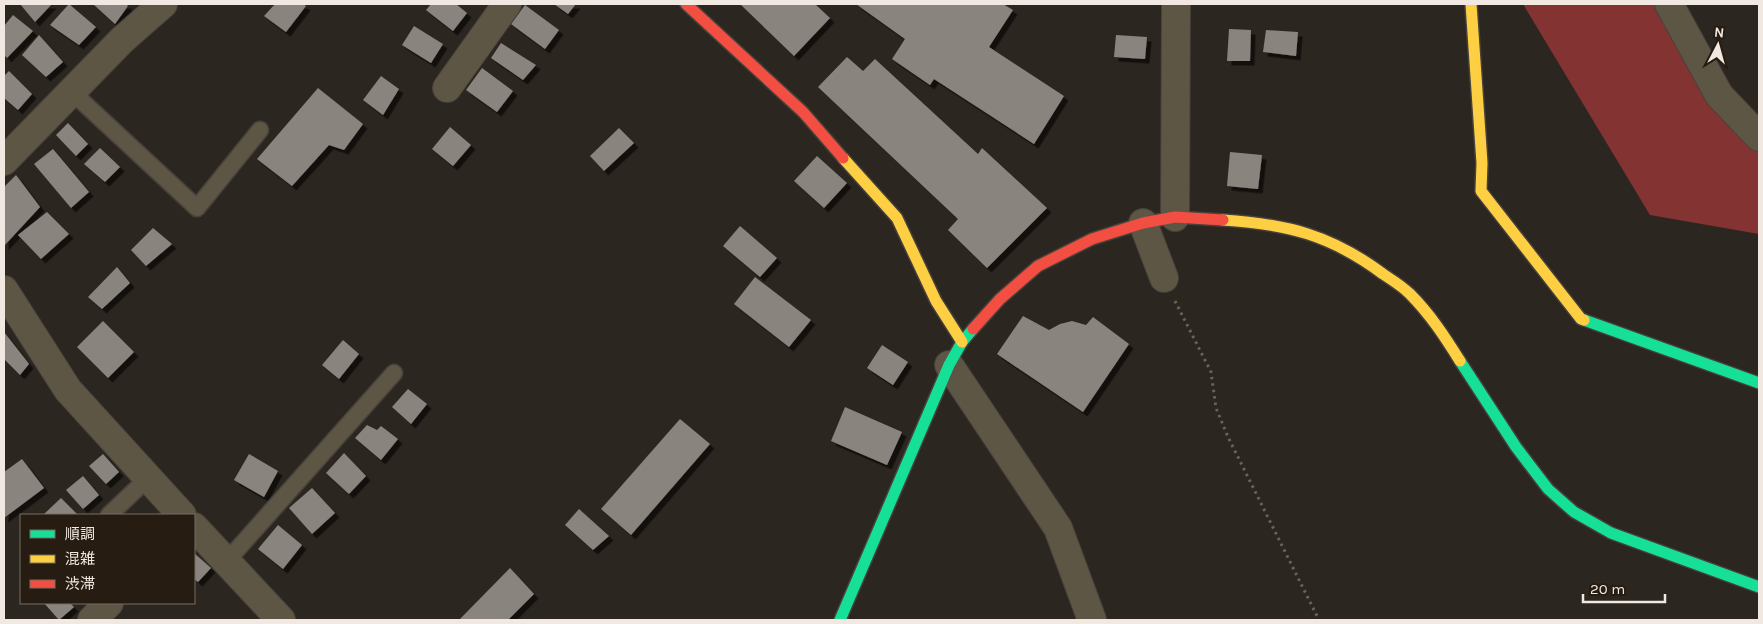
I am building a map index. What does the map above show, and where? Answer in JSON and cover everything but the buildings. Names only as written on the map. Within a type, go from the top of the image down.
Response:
[{"type":"street","points":[[4,161],[122,40],[163,4]]},
{"type":"street","points":[[447,88],[506,4]]},
{"type":"street","points":[[686,4],[803,112],[897,218],[936,301],[962,342]]},
{"type":"street","points":[[1175,218],[1176,4]]},
{"type":"street","points":[[1471,4],[1482,163],[1481,191],[1581,319],[1759,383]]},
{"type":"street","points":[[1670,4],[1719,94],[1759,137]]},
{"type":"street","points":[[840,620],[949,365],[962,342],[1000,299],[1038,266],[1092,239],[1143,223],[1175,218],[1236,221],[1286,227],[1329,241],[1367,262],[1409,293],[1438,326],[1516,447],[1548,489],[1574,512],[1611,533],[1759,587]]},
{"type":"street","points":[[1143,223],[1164,278]]},
{"type":"street","points":[[4,290],[68,390],[181,514]]},
{"type":"street","points":[[949,365],[1058,528],[1092,620]]},
{"type":"street","points":[[195,528],[281,620]]},
{"type":"street","points":[[92,620],[108,604]]},
{"type":"lane","points":[[72,92],[197,208],[260,130]]},
{"type":"lane","points":[[226,562],[394,373]]},
{"type":"lane","points":[[110,514],[148,479]]},
{"type":"path","points":[[1164,278],[1211,372],[1216,408],[1228,436],[1320,620]]},
{"type":"shaded area","points":[[1523,4],[1676,4],[1759,140],[1759,234],[1650,215]]},
{"type":"traffic: fast","points":[[1584,320],[1759,383]]},
{"type":"traffic: fast","points":[[840,620],[949,365],[962,342],[973,329]]},
{"type":"traffic: fast","points":[[1460,361],[1516,447],[1548,489],[1574,512],[1611,533],[1759,587]]},
{"type":"traffic: slow","points":[[1471,4],[1482,163],[1481,191],[1581,319],[1584,320]]},
{"type":"traffic: slow","points":[[843,158],[897,218],[936,301],[962,342]]},
{"type":"traffic: slow","points":[[1223,220],[1268,225],[1308,234],[1345,250],[1364,261],[1410,294],[1431,318],[1460,361]]},
{"type":"traffic: jam","points":[[686,4],[803,112],[843,158]]},
{"type":"traffic: jam","points":[[973,329],[1000,299],[1038,266],[1092,239],[1143,223],[1175,217],[1223,220]]}]
